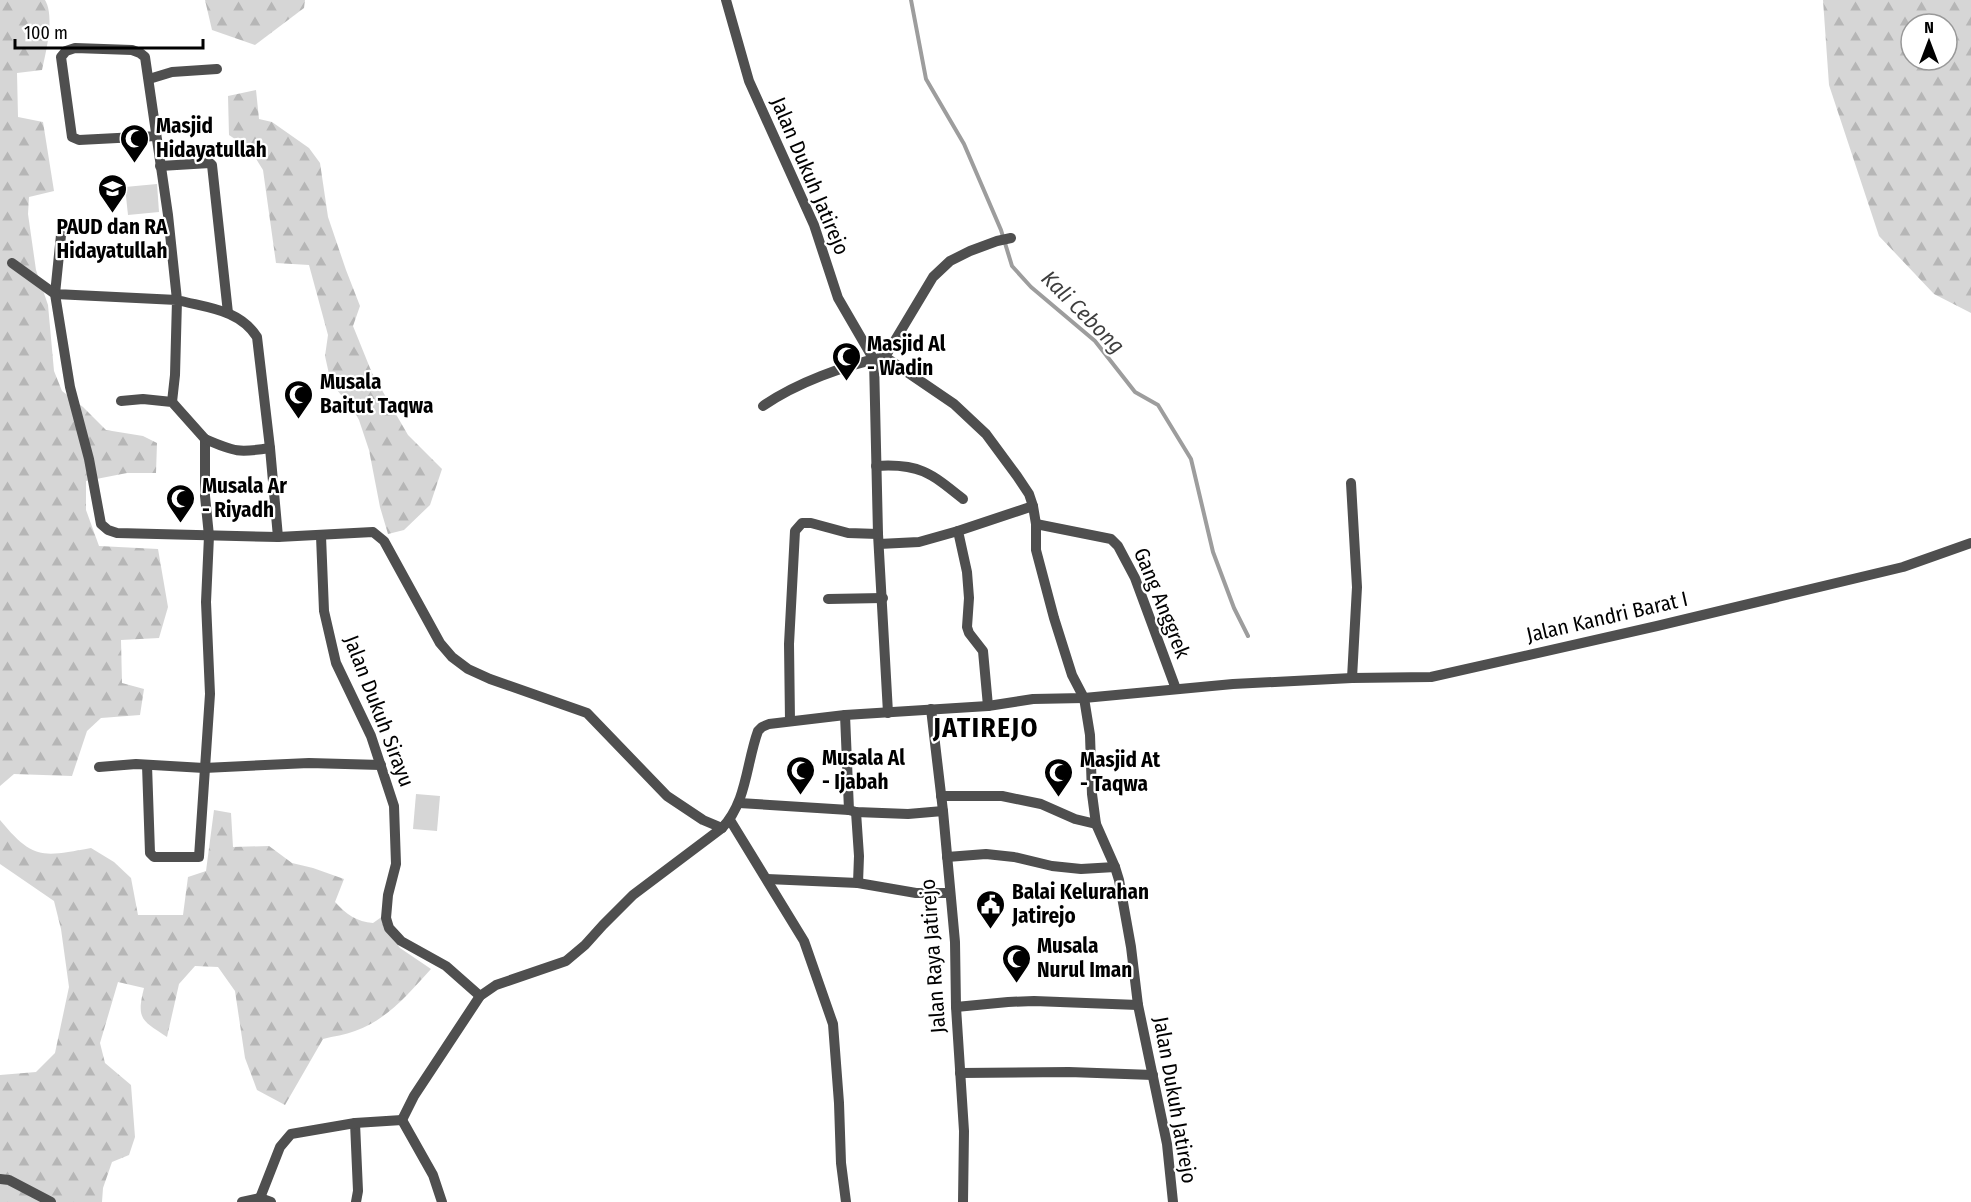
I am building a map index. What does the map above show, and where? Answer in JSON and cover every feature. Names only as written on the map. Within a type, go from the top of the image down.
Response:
[{"type":"street","name":"Jalan Dukuh Jatirejo","points":[[726,0],[749,81],[814,225],[838,298],[874,360],[878,539],[888,713]]},
{"type":"street","points":[[156,136],[79,140],[72,137],[61,57],[66,51],[75,48],[132,50],[145,57],[168,215],[177,300],[172,402]]},
{"type":"street","points":[[149,79],[172,72],[217,69]]},
{"type":"street","points":[[160,166],[210,163],[212,165],[228,313]]},
{"type":"street","points":[[61,235],[55,294],[70,387],[89,459],[101,524],[117,533],[209,536],[321,536],[373,532],[380,536],[440,643],[452,657],[468,669],[490,680],[587,713],[667,796],[703,820],[726,824],[767,879],[804,941],[833,1024],[841,1163],[846,1202]]},
{"type":"street","points":[[763,406],[793,388],[885,357],[933,277],[950,261],[970,251],[1011,238]]},
{"type":"street","points":[[12,263],[55,294],[177,300],[228,313],[241,319],[251,328],[257,337],[278,537]]},
{"type":"street","name":"Jalan Dukuh Jatirejo","points":[[885,357],[954,404],[987,434],[1029,494],[1036,524],[1036,550],[1054,618],[1072,675],[1084,698],[1090,735],[1092,794],[1096,824],[1115,867],[1131,947],[1138,1005],[1167,1144],[1173,1202]]},
{"type":"street","points":[[121,401],[143,399],[172,402],[205,439],[231,450],[246,452],[270,448]]},
{"type":"street","points":[[147,765],[150,853],[154,857],[195,858],[200,855],[210,694],[206,602],[209,536],[205,496],[205,439]]},
{"type":"street","points":[[876,466],[898,464],[910,466],[942,482],[963,499]]},
{"type":"street","points":[[1351,483],[1357,587],[1352,678]]},
{"type":"street","points":[[790,721],[789,644],[795,531],[802,523],[811,523],[878,539],[919,542],[1033,506]]},
{"type":"street","name":"Gang Anggrek","points":[[1036,524],[1111,539],[1118,546],[1135,579],[1176,689]]},
{"type":"street","points":[[958,531],[967,572],[969,598],[967,627],[982,651],[988,706]]},
{"type":"street","name":"Jalan Dukuh Sirayu","points":[[321,536],[324,611],[336,663],[371,736],[394,806],[396,864],[388,895],[386,918],[389,928],[401,941],[446,966],[480,996]]},
{"type":"street","name":"Jalan Kandri Barat I","points":[[1176,689],[1352,678],[1431,677],[1903,567],[1971,543]]},
{"type":"street","points":[[828,598],[883,598]]},
{"type":"street","points":[[402,1120],[414,1096],[480,996],[496,985],[566,962],[633,895],[726,824],[739,803],[758,731],[762,727],[769,724],[845,715],[988,706],[1033,699],[1084,698],[1176,689]]},
{"type":"street","name":"Jalan Raya Jatirejo","points":[[931,709],[943,811],[955,952],[964,1131],[963,1202]]},
{"type":"street","points":[[845,715],[852,811],[859,856],[858,883]]},
{"type":"street","points":[[99,768],[147,765],[204,768],[309,763],[381,765]]},
{"type":"street","points":[[941,796],[1002,796],[1041,804],[1076,819],[1096,824]]},
{"type":"street","points":[[739,803],[908,814],[943,811]]},
{"type":"street","points":[[947,857],[986,854],[1014,857],[1052,866],[1115,867]]},
{"type":"street","points":[[767,879],[858,883],[916,893],[949,893]]},
{"type":"street","name":"Jalan Dukuh Jatirejo","points":[[956,1007],[1034,1001],[1138,1005]]},
{"type":"street","points":[[960,1073],[1070,1072],[1153,1075]]},
{"type":"street","points":[[260,1198],[280,1147],[291,1134],[356,1123],[402,1120]]},
{"type":"street","points":[[402,1120],[433,1175],[442,1202]]},
{"type":"street","points":[[356,1123],[358,1191],[356,1202]]},
{"type":"street","points":[[0,1179],[9,1180],[51,1202]]},
{"type":"street","points":[[242,1202],[260,1198],[271,1202]]},
{"type":"green space","points":[[0,0],[45,0],[48,7],[50,25],[42,70],[17,73],[18,117],[43,122],[54,191],[29,197],[28,214],[36,270],[48,305],[54,371],[62,391],[83,407],[106,430],[143,436],[157,443],[156,473],[127,473],[86,481],[86,510],[99,546],[158,549],[168,607],[159,638],[121,640],[122,683],[144,689],[140,715],[101,718],[87,731],[72,776],[14,774],[0,786]]},
{"type":"green space","points":[[205,0],[305,0],[304,8],[255,45],[212,30]]},
{"type":"green space","points":[[1823,0],[1971,0],[1971,313],[1934,294],[1879,236],[1829,85]]},
{"type":"green space","points":[[256,90],[259,119],[272,122],[309,148],[320,163],[328,217],[360,306],[353,326],[372,373],[408,435],[442,469],[430,505],[404,530],[388,534],[380,507],[369,450],[359,420],[353,409],[331,383],[325,356],[328,335],[309,265],[276,263],[263,170],[250,149],[229,135],[228,96]]},
{"type":"green space","points":[[157,184],[159,212],[128,215],[125,187]]},
{"type":"green space","points":[[416,794],[440,796],[437,831],[413,829]]},
{"type":"green space","points":[[214,810],[231,813],[233,847],[269,846],[292,863],[344,879],[335,902],[352,917],[362,921],[373,923],[383,916],[384,928],[400,948],[431,969],[397,1005],[377,1020],[351,1032],[323,1039],[285,1105],[257,1090],[245,1058],[235,991],[218,967],[195,966],[179,984],[167,1037],[143,1018],[141,1007],[144,988],[118,982],[100,1043],[105,1063],[131,1085],[135,1137],[129,1155],[112,1162],[103,1188],[102,1202],[0,1202],[0,1075],[36,1072],[55,1053],[69,987],[61,929],[54,901],[0,864],[0,820],[21,843],[30,849],[49,854],[91,848],[114,862],[131,878],[138,915],[183,915],[188,877],[206,871]]},
{"type":"waterway","name":"Kali Cebong","points":[[911,0],[926,79],[964,144],[1001,230],[1012,266],[1031,287],[1095,341],[1135,392],[1158,405],[1191,459],[1213,552],[1234,608],[1248,636]]},
{"type":"place","name":"Masjid Hidayatullah","points":[[135,164]]},
{"type":"place","name":"PAUD dan RA Hidayatullah","points":[[112,214]]},
{"type":"place","name":"Masjid Al - Wadin","points":[[846,382]]},
{"type":"place","name":"Musala Baitut Taqwa","points":[[299,420]]},
{"type":"place","name":"Musala Ar - Riyadh","points":[[181,524]]},
{"type":"place","name":"Musala Al - Ijabah","points":[[801,796]]},
{"type":"place","name":"Masjid At - Taqwa","points":[[1059,798]]},
{"type":"place","name":"Balai Kelurahan Jatirejo","points":[[991,930]]},
{"type":"place","name":"Musala Nurul Iman","points":[[1016,984]]},
{"type":"district","name":"JATIREJO","points":[[986,728]]}]
